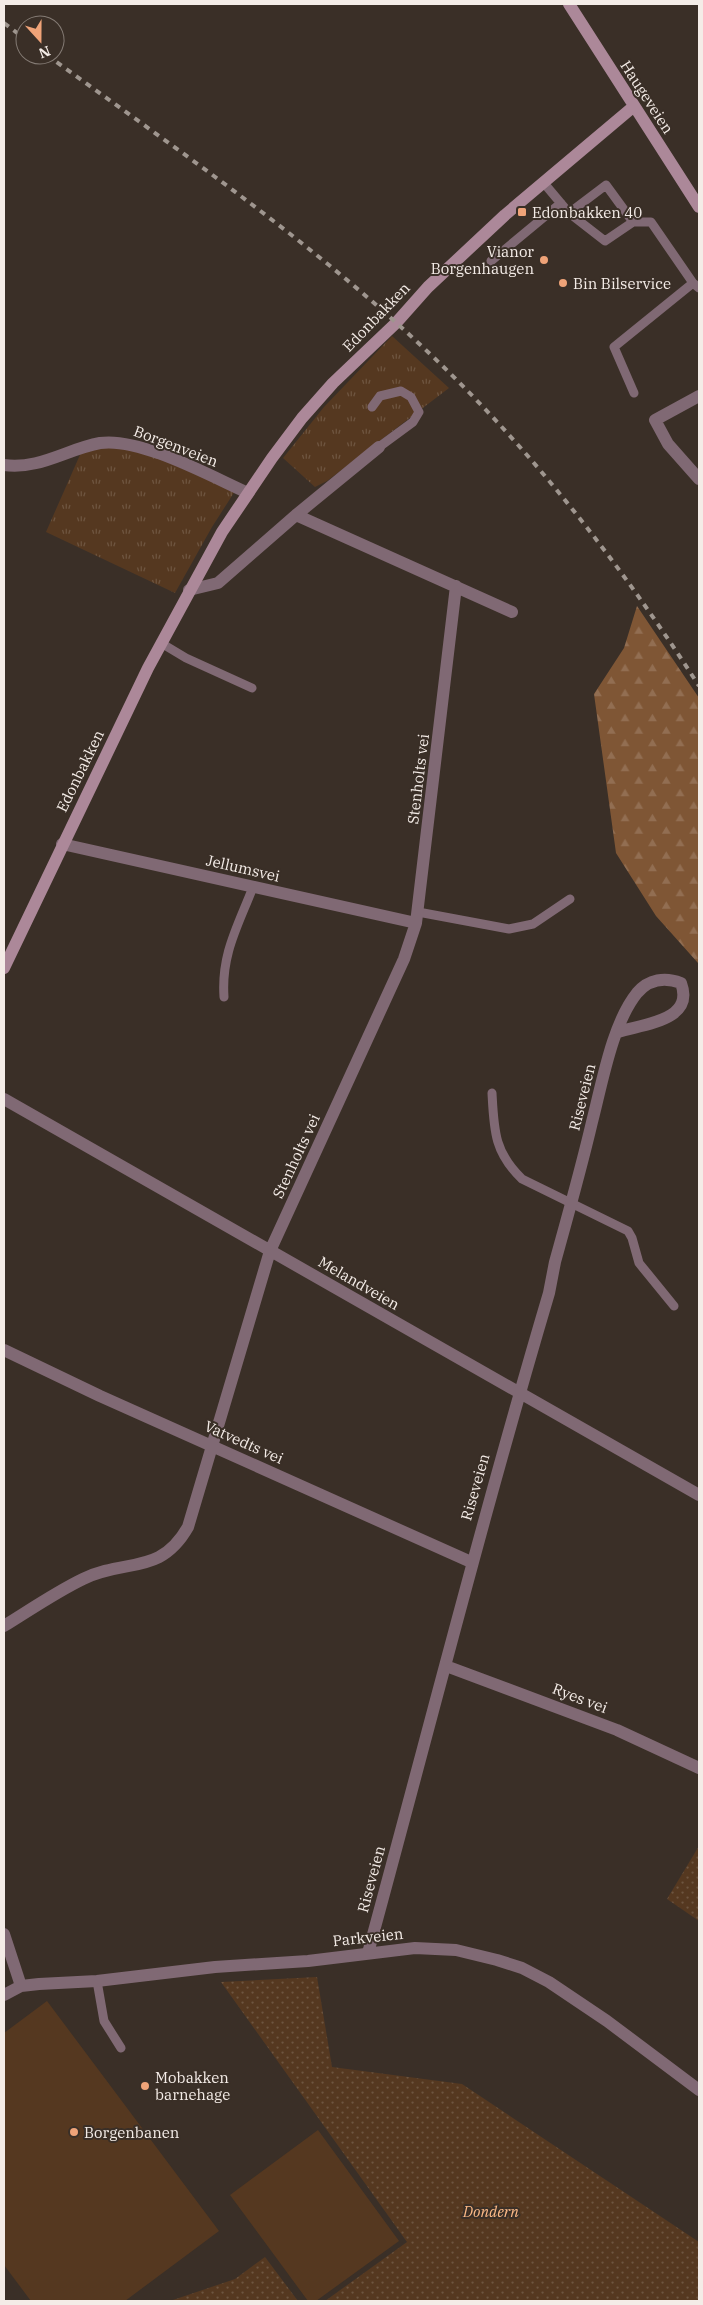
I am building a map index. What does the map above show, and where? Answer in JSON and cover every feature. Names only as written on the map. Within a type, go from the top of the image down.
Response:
[{"type":"street","name":"Haugeveien","points":[[569,4],[633,107],[699,207]]},
{"type":"street","name":"Edonbakken","points":[[4,968],[62,844],[189,590],[248,493],[302,418],[333,383],[396,323],[428,287],[543,182],[633,107]]},
{"type":"street","points":[[699,396],[655,420],[668,444],[699,479]]},
{"type":"street","name":"Borgenveien","points":[[4,465],[38,464],[83,448],[114,442],[145,448],[248,493]]},
{"type":"street","points":[[189,590],[218,583],[296,515],[379,447]]},
{"type":"street","points":[[296,515],[512,612]]},
{"type":"street","name":"Stenholts vei","points":[[4,1626],[82,1579],[100,1572],[156,1560],[174,1549],[188,1528],[270,1252],[404,959],[417,918],[456,586]]},
{"type":"street","name":"Jellumsvei","points":[[62,844],[253,887],[417,918]]},
{"type":"street","name":"Riseveien","points":[[368,1953],[446,1666],[471,1562],[549,1293],[555,1262],[572,1203],[599,1091],[618,1032],[627,1008],[638,992],[644,987],[661,979],[671,979],[681,983],[685,994],[684,1003],[676,1013],[662,1020],[618,1032]]},
{"type":"street","name":"Melandveien","points":[[4,1099],[699,1495]]},
{"type":"street","name":"Vatvedts vei","points":[[4,1350],[471,1562]]},
{"type":"street","name":"Ryes vei","points":[[446,1666],[617,1730],[699,1768]]},
{"type":"street","points":[[4,1934],[21,1986]]},
{"type":"street","name":"Parkveien","points":[[4,1995],[21,1986],[97,1981],[215,1967],[308,1961],[415,1948],[445,1949],[497,1960],[522,1968],[549,1982],[607,2021],[699,2090]]},
{"type":"lane","points":[[543,182],[569,213],[605,241],[633,222],[651,222],[696,285],[614,347],[634,393]]},
{"type":"lane","points":[[569,213],[606,185],[633,222]]},
{"type":"lane","points":[[491,261],[561,203]]},
{"type":"lane","points":[[372,407],[380,396],[401,391],[411,397],[419,412],[413,422],[379,447]]},
{"type":"lane","points":[[161,644],[186,658],[252,688]]},
{"type":"lane","points":[[224,997],[223,969],[227,952],[253,887]]},
{"type":"lane","points":[[417,918],[515,929],[533,924],[570,899]]},
{"type":"lane","points":[[492,1094],[494,1132],[502,1155],[511,1169],[522,1179],[628,1231],[632,1238],[639,1263],[674,1306]]},
{"type":"lane","points":[[97,1981],[104,2021],[122,2048]]},
{"type":"green space","points":[[392,336],[449,388],[327,481],[315,487],[283,458],[324,407]]},
{"type":"green space","points":[[114,442],[237,488],[212,527],[175,593],[46,532],[83,448]]},
{"type":"green space","points":[[637,606],[699,698],[699,993],[698,963],[656,916],[616,853],[594,694],[624,648]]},
{"type":"green space","points":[[699,1846],[699,1921],[667,1899]]},
{"type":"green space","name":"Dondern","points":[[317,1977],[332,2067],[462,2084],[699,2242],[699,2301],[325,2301],[407,2242],[221,1982]]},
{"type":"green space","name":"Borgenbanen","points":[[47,2001],[219,2231],[125,2301],[31,2301],[4,2265],[4,2033]]},
{"type":"green space","points":[[318,2130],[399,2241],[316,2301],[308,2301],[230,2195]]},
{"type":"green space","points":[[265,2257],[298,2301],[170,2301],[235,2279]]},
{"type":"railway","points":[[4,23],[15,31]]},
{"type":"railway","points":[[61,65],[188,157],[327,263],[371,300],[455,378],[532,460],[568,504],[636,593],[699,686]]},
{"type":"place","name":"Edonbakken 40","points":[[522,212]]},
{"type":"place","name":"Vianor Borgenhaugen","points":[[544,260]]},
{"type":"place","name":"Bin Bilservice","points":[[563,283]]},
{"type":"place","name":"Mobakken barnehage","points":[[145,2086]]},
{"type":"place","name":"Borgenbanen","points":[[74,2132]]}]
